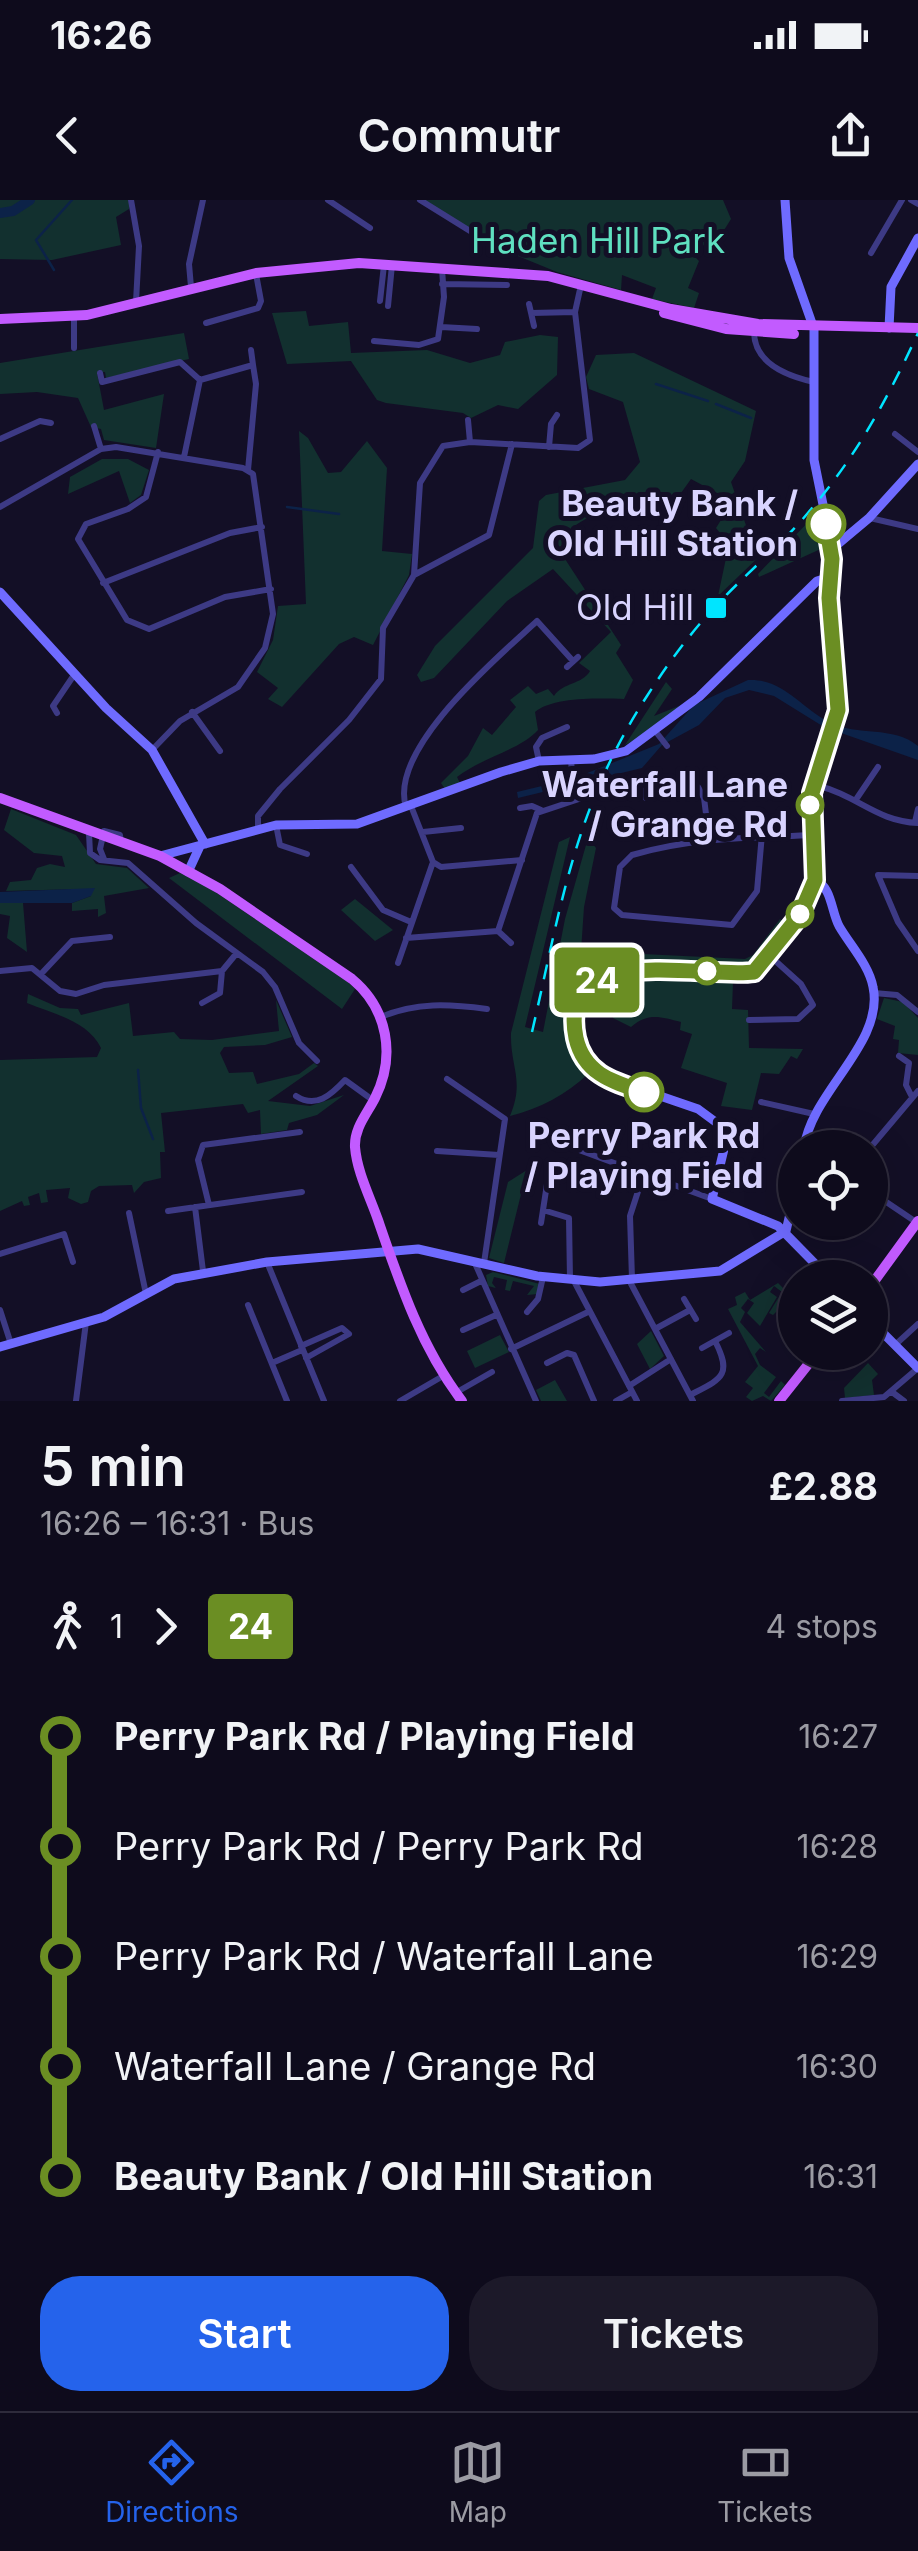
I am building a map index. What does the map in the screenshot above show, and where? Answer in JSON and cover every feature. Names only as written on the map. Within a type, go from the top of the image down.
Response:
[{"type":"main road","points":[[0,319],[80,316],[256,272],[316,264],[388,264],[548,276],[715,318],[814,329],[918,328]]},
{"type":"main road","points":[[582,285],[695,323],[754,333],[800,334],[814,329]]},
{"type":"main road","points":[[0,798],[160,856],[188,872],[352,980],[381,1017],[386,1060],[374,1101],[358,1128],[355,1148],[388,1252],[443,1376],[459,1397]]},
{"type":"main road","points":[[888,1263],[918,1222]]},
{"type":"main road","points":[[779,1401],[804,1370]]},
{"type":"street","points":[[131,200],[139,246],[136,303]]},
{"type":"street","points":[[191,287],[189,264],[203,200]]},
{"type":"street","points":[[328,200],[370,228]]},
{"type":"street","points":[[420,200],[499,249]]},
{"type":"street","points":[[712,1199],[725,1145],[717,1123],[698,1109],[599,1075],[581,1052],[576,1014],[589,987],[606,975],[758,970],[808,898],[815,880],[814,785],[836,717],[832,549],[814,460],[814,329],[789,258],[785,200]]},
{"type":"street","points":[[871,253],[902,200]]},
{"type":"street","points":[[911,200],[918,204]]},
{"type":"street","points":[[889,328],[891,287],[918,238]]},
{"type":"street","points":[[384,304],[388,264]]},
{"type":"street","points":[[374,340],[427,344],[438,339],[442,267]]},
{"type":"street","points":[[206,324],[258,308],[261,301],[256,272]]},
{"type":"street","points":[[442,284],[506,286]]},
{"type":"street","points":[[258,828],[258,816],[280,789],[349,720],[381,679],[383,628],[414,575],[422,478],[443,446],[470,442],[583,446],[593,432],[575,312],[582,285]]},
{"type":"street","points":[[534,326],[530,309],[575,312]]},
{"type":"street","points":[[74,348],[80,316]]},
{"type":"street","points":[[441,327],[477,329]]},
{"type":"street","points":[[754,333],[757,351],[764,359],[814,382]]},
{"type":"street","points":[[152,750],[192,712],[226,698],[256,665],[270,630],[271,590],[255,480],[248,470],[256,384],[252,350]]},
{"type":"street","points":[[100,373],[102,382],[180,362],[200,380]]},
{"type":"street","points":[[200,380],[253,364]]},
{"type":"street","points":[[184,457],[200,380]]},
{"type":"street","points":[[548,447],[551,424],[558,415]]},
{"type":"street","points":[[468,420],[470,442]]},
{"type":"street","points":[[0,439],[40,421],[51,423]]},
{"type":"street","points":[[94,426],[101,449]]},
{"type":"street","points":[[895,434],[918,452]]},
{"type":"street","points":[[414,575],[489,535],[512,444]]},
{"type":"street","points":[[0,507],[101,449],[158,452],[248,470]]},
{"type":"street","points":[[158,452],[153,479],[142,502],[80,530],[79,547],[127,620],[141,629],[225,597],[271,590]]},
{"type":"street","points":[[832,549],[869,518],[918,464]]},
{"type":"street","points":[[906,476],[918,482]]},
{"type":"street","points":[[869,518],[917,534]]},
{"type":"street","points":[[103,583],[230,533],[262,527]]},
{"type":"street","points":[[160,856],[276,824],[347,826],[539,762],[614,756],[658,734],[817,581],[830,578]]},
{"type":"street","points":[[0,592],[40,632],[74,675],[152,750],[202,845]]},
{"type":"street","points":[[398,962],[433,862],[424,832],[409,807],[403,782],[434,725],[464,690],[537,621],[573,662]]},
{"type":"street","points":[[56,713],[53,706],[74,675]]},
{"type":"street","points":[[192,712],[220,751]]},
{"type":"street","points":[[539,762],[536,748],[542,738],[566,727]]},
{"type":"street","points":[[658,734],[667,746]]},
{"type":"street","points":[[570,760],[573,785]]},
{"type":"street","points":[[857,798],[871,770]]},
{"type":"street","points":[[646,789],[685,782],[698,787],[709,838]]},
{"type":"street","points":[[814,785],[857,798],[892,822],[916,822],[918,809]]},
{"type":"street","points":[[520,808],[532,806],[541,810],[579,799]]},
{"type":"street","points":[[498,931],[541,810]]},
{"type":"street","points":[[276,824],[280,845],[307,854]]},
{"type":"street","points":[[424,832],[450,824],[461,828]]},
{"type":"street","points":[[89,833],[90,853],[128,863],[270,978],[299,1042],[318,1061]]},
{"type":"street","points":[[762,834],[756,891],[732,926],[617,912],[613,900],[626,860],[709,838],[762,834],[812,836]]},
{"type":"street","points":[[102,837],[100,849],[105,860]]},
{"type":"street","points":[[188,872],[202,845]]},
{"type":"street","points":[[433,862],[441,867],[522,860]]},
{"type":"street","points":[[351,867],[374,900],[392,916],[411,922]]},
{"type":"street","points":[[918,876],[878,875],[898,922],[918,951]]},
{"type":"street","points":[[815,880],[826,888],[834,916]]},
{"type":"street","points":[[808,898],[822,902],[834,916],[870,976],[874,993],[866,1035],[814,1114],[809,1130]]},
{"type":"street","points":[[406,938],[498,931],[512,943]]},
{"type":"street","points":[[40,974],[72,941],[110,936]]},
{"type":"street","points":[[202,1003],[220,993],[222,971],[236,954]]},
{"type":"street","points":[[749,1020],[798,1020],[813,1006],[801,984],[770,956]]},
{"type":"street","points":[[0,971],[22,967],[40,974],[60,992],[76,994],[104,985],[222,971]]},
{"type":"street","points":[[874,993],[898,995],[918,1012]]},
{"type":"street","points":[[381,1017],[403,1008],[441,1004],[486,1009]]},
{"type":"street","points":[[885,1130],[915,1093],[906,1085],[909,1062],[899,1056]]},
{"type":"street","points":[[448,1079],[505,1119],[479,1262],[481,1281],[536,1401]]},
{"type":"street","points":[[296,1096],[304,1102],[322,1100],[345,1080],[374,1101]]},
{"type":"street","points":[[761,1102],[814,1114]]},
{"type":"street","points":[[209,1206],[198,1160],[203,1145],[300,1132]]},
{"type":"street","points":[[557,1133],[584,1149]]},
{"type":"street","points":[[541,1136],[584,1149],[778,1228]]},
{"type":"street","points":[[437,1151],[499,1156]]},
{"type":"street","points":[[644,1173],[630,1216],[630,1279],[692,1398],[724,1370],[726,1362],[715,1341]]},
{"type":"street","points":[[541,1224],[547,1184]]},
{"type":"street","points":[[168,1210],[302,1192]]},
{"type":"street","points":[[888,1203],[918,1222]]},
{"type":"street","points":[[195,1208],[203,1272]]},
{"type":"street","points":[[543,1210],[569,1218],[572,1280],[637,1401]]},
{"type":"street","points":[[129,1213],[146,1294]]},
{"type":"street","points":[[0,1254],[64,1234],[73,1262]]},
{"type":"street","points":[[0,1310],[5,1346],[119,1310],[174,1279],[267,1262],[418,1249],[544,1277],[630,1279],[720,1271],[778,1236]]},
{"type":"street","points":[[794,1240],[813,1260]]},
{"type":"street","points":[[267,1262],[324,1401]]},
{"type":"street","points":[[527,1312],[538,1298],[544,1277]]},
{"type":"street","points":[[462,1290],[481,1281]]},
{"type":"street","points":[[684,1299],[696,1319]]},
{"type":"street","points":[[248,1305],[287,1401]]},
{"type":"street","points":[[655,1329],[690,1310]]},
{"type":"street","points":[[511,1349],[588,1312]]},
{"type":"street","points":[[463,1330],[496,1315]]},
{"type":"street","points":[[76,1401],[86,1336],[84,1323]]},
{"type":"street","points":[[895,1346],[918,1324]]},
{"type":"street","points":[[272,1363],[348,1334],[342,1328],[303,1351]]},
{"type":"street","points":[[702,1348],[729,1334]]},
{"type":"street","points":[[842,1401],[865,1400],[892,1392],[918,1368],[888,1339]]},
{"type":"street","points":[[547,1363],[566,1353],[574,1354],[594,1401]]},
{"type":"street","points":[[616,1401],[671,1360]]},
{"type":"street","points":[[459,1397],[492,1372]]},
{"type":"street","points":[[400,1401],[414,1398],[443,1376]]},
{"type":"street","points":[[892,1392],[904,1401]]},
{"type":"green space","points":[[0,200],[129,200],[129,209],[116,217],[121,245],[52,260],[0,259]]},
{"type":"green space","name":"Haden Hill Park","points":[[424,200],[723,200],[731,219],[721,235],[710,234],[696,258],[699,261],[688,288],[699,293],[694,308],[652,299],[656,288],[622,275],[621,290],[557,272],[491,245]]},
{"type":"green space","points":[[306,311],[309,326],[348,322],[351,353],[427,350],[470,363],[500,355],[505,342],[540,335],[558,337],[557,375],[518,409],[498,405],[471,418],[463,413],[386,403],[377,400],[351,361],[287,364],[272,313]]},
{"type":"green space","points":[[184,333],[189,359],[106,378],[105,372],[97,373],[104,410],[164,394],[156,448],[104,440],[101,429],[91,427],[78,398],[37,392],[0,394],[0,363]]},
{"type":"green space","points":[[634,353],[756,411],[745,461],[731,482],[750,537],[784,533],[718,596],[729,544],[716,528],[721,520],[710,513],[721,495],[691,479],[676,500],[647,498],[621,503],[571,528],[565,559],[621,645],[616,653],[633,680],[624,699],[576,699],[543,707],[535,712],[538,730],[530,737],[467,770],[457,777],[460,783],[445,789],[441,783],[468,756],[483,728],[492,735],[516,707],[510,700],[528,686],[536,694],[548,689],[554,696],[582,679],[590,671],[579,663],[611,632],[553,569],[507,601],[434,678],[421,682],[417,675],[435,646],[533,548],[539,501],[546,495],[625,480],[640,462],[623,402],[589,389],[586,377],[596,355]]},
{"type":"green space","points":[[299,431],[308,438],[328,473],[341,472],[367,441],[387,468],[382,551],[412,554],[409,575],[373,645],[354,637],[339,644],[282,707],[268,699],[278,688],[257,672],[273,640],[278,606],[306,604]]},
{"type":"green space","points":[[102,459],[128,459],[149,470],[141,495],[130,503],[119,471],[68,494],[70,477]]},
{"type":"green space","points":[[817,513],[825,547],[759,577],[758,574]]},
{"type":"green space","points":[[666,682],[672,689],[654,716],[684,704],[658,727],[625,745]]},
{"type":"green space","points":[[11,809],[76,835],[96,864],[127,868],[149,888],[104,896],[106,913],[98,917],[98,909],[72,911],[72,903],[91,896],[81,889],[6,891],[10,882],[31,880],[37,868],[50,864],[65,867],[62,856],[34,853],[4,830]]},
{"type":"green space","points":[[570,837],[525,1027],[543,1032],[565,919],[588,838],[596,848],[584,907],[581,951],[745,959],[753,955],[780,919],[787,923],[751,965],[630,964],[589,981],[575,1000],[570,1020],[574,1048],[588,1074],[552,1100],[510,1116],[517,1083],[511,1033],[559,842]]},
{"type":"green space","points":[[180,873],[202,883],[349,983],[355,989],[342,1009],[169,878]]},
{"type":"green space","points":[[355,899],[393,930],[375,941],[341,910]]},
{"type":"green space","points":[[0,903],[23,903],[27,952],[7,938],[10,916],[0,914]]},
{"type":"green space","points":[[624,979],[733,982],[732,1009],[748,1010],[749,1048],[803,1049],[797,1059],[791,1056],[779,1074],[761,1073],[752,1110],[721,1106],[727,1083],[681,1068],[692,1034],[680,1030],[681,1022],[649,1018],[631,1027],[613,1018],[614,1011],[631,1004]]},
{"type":"green space","points":[[28,994],[60,1008],[78,1009],[81,1015],[129,1003],[133,1036],[174,1032],[180,1039],[212,1040],[279,1031],[276,1000],[292,1037],[265,1045],[224,1047],[220,1053],[229,1073],[253,1072],[257,1084],[299,1074],[314,1063],[318,1066],[268,1101],[310,1106],[344,1095],[317,1115],[289,1123],[287,1130],[261,1134],[260,1110],[248,1113],[243,1104],[161,1113],[165,1152],[160,1152],[161,1178],[144,1182],[134,1193],[132,1185],[99,1186],[91,1191],[88,1202],[81,1204],[68,1198],[70,1188],[46,1190],[48,1202],[41,1203],[39,1193],[28,1197],[30,1205],[24,1206],[22,1201],[0,1211],[0,1060],[97,1057],[101,1048],[79,1025],[27,1003]]},
{"type":"green space","points":[[884,998],[903,1002],[918,1018],[918,1055],[898,1053],[899,1040],[893,1039],[895,1026],[877,1019]]},
{"type":"green space","points":[[527,1170],[504,1263],[489,1258],[508,1182]]},
{"type":"green space","points":[[493,1272],[540,1284],[538,1294],[527,1295],[534,1286],[513,1281],[510,1291],[505,1290],[507,1280],[494,1277],[492,1283],[496,1288],[488,1286],[486,1275]]},
{"type":"green space","points":[[778,1283],[778,1289],[774,1286],[770,1292],[777,1297],[760,1326],[747,1313],[754,1303],[748,1299],[741,1308],[745,1312],[740,1322],[766,1352],[760,1348],[755,1354],[760,1365],[776,1377],[764,1393],[769,1397],[781,1381],[785,1385],[771,1401],[763,1396],[752,1401],[746,1397],[753,1388],[745,1382],[758,1366],[728,1309],[737,1305],[735,1297],[745,1292],[750,1300]]},
{"type":"green space","points":[[778,1298],[778,1310],[773,1315],[769,1313]]},
{"type":"green space","points":[[651,1331],[664,1356],[650,1369],[637,1344]]},
{"type":"green space","points":[[500,1335],[509,1352],[475,1368],[467,1351]]},
{"type":"green space","points":[[861,1370],[874,1370],[878,1374],[872,1380],[874,1395],[845,1398],[844,1388]]},
{"type":"green space","points":[[555,1380],[567,1401],[541,1401],[536,1390]]},
{"type":"water","points":[[748,680],[782,689],[829,722],[908,740],[918,746],[918,760],[824,727],[774,696],[749,690],[725,698],[699,725],[662,745],[642,768],[518,798],[517,792],[575,778],[659,744],[694,705]]},
{"type":"water","points":[[95,888],[91,896],[72,903],[0,903],[0,892]]},
{"type":"waterway","points":[[0,213],[13,211],[30,200]]},
{"type":"waterway","points":[[54,270],[36,240],[72,200]]},
{"type":"waterway","points":[[656,384],[708,401]]},
{"type":"waterway","points":[[716,404],[751,418]]},
{"type":"waterway","points":[[287,507],[339,514]]},
{"type":"waterway","points":[[138,1070],[141,1108],[153,1139]]},
{"type":"railway","points":[[532,1032],[573,859],[602,778],[622,737],[697,627],[828,488],[884,402],[918,333]]},
{"type":"bus line","name":"24","points":[[644,1092],[603,1078],[583,1056],[574,1024],[579,1002],[589,987],[606,975],[619,972],[754,972],[800,915],[815,880],[810,806],[838,710],[830,626],[832,549],[826,524]]},
{"type":"place","name":"Beauty Bank / Old Hill Station","points":[[826,524]]},
{"type":"place","name":"Old Hill","points":[[716,608]]},
{"type":"place","name":"Waterfall Lane / Grange Rd","points":[[810,805]]},
{"type":"place","name":"Perry Park Rd / Playing Field","points":[[644,1092]]}]
